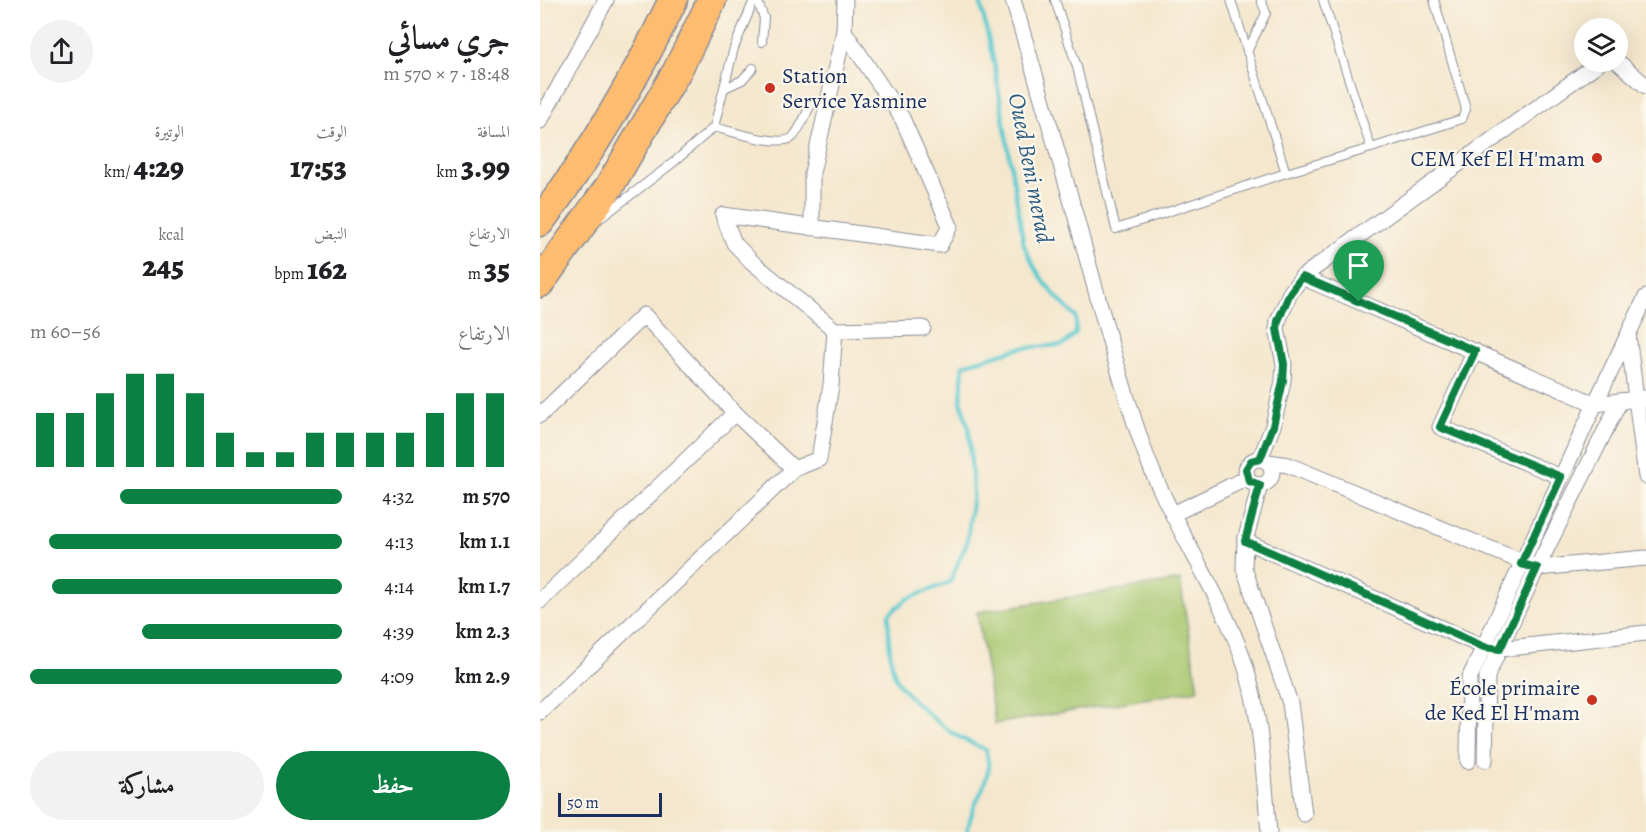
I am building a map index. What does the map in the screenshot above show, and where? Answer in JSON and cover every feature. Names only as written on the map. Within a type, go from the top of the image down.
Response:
[{"type":"highway","points":[[540,222],[561,194],[648,54],[673,0]]},
{"type":"highway","points":[[540,283],[621,167],[677,70],[712,0]]},
{"type":"street","points":[[540,121],[606,0]]},
{"type":"street","points":[[812,228],[812,173],[844,31],[845,0]]},
{"type":"street","points":[[1013,0],[1116,364],[1143,447],[1173,514],[1219,603],[1241,654],[1253,694],[1259,726],[1269,832]]},
{"type":"street","points":[[844,31],[902,118],[950,226],[940,245],[723,215],[734,243],[752,262],[835,330],[923,328]]},
{"type":"street","points":[[1628,70],[1646,86]]},
{"type":"street","points":[[1264,461],[1283,381],[1284,364],[1277,329],[1278,321],[1290,293],[1302,277],[1586,72]]},
{"type":"street","points":[[1302,277],[1595,404],[1634,399]]},
{"type":"street","points":[[1468,761],[1469,678],[1646,297]]},
{"type":"street","points":[[540,415],[644,315],[735,413],[794,469]]},
{"type":"street","points":[[540,712],[794,469],[819,459],[831,385],[835,330]]},
{"type":"street","points":[[1628,335],[1634,399],[1646,477]]},
{"type":"street","points":[[1475,351],[1440,427],[1561,477]]},
{"type":"street","points":[[1485,760],[1487,676],[1537,568],[1634,399]]},
{"type":"street","points":[[540,601],[735,413]]},
{"type":"street","points":[[1304,814],[1290,703],[1244,568],[1245,541],[1254,482],[1246,469],[1251,461],[1288,465],[1521,564],[1537,568],[1646,558]]},
{"type":"street","points":[[1173,514],[1254,482],[1267,482],[1272,471],[1264,461]]},
{"type":"street","points":[[1245,541],[1484,647],[1500,649],[1646,633]]},
{"type":"lane","points":[[575,236],[674,162],[714,128],[738,37],[755,0]]},
{"type":"lane","points":[[755,0],[764,18],[762,42]]},
{"type":"lane","points":[[1055,0],[1077,67],[1116,229],[1286,172],[1462,119],[1466,109],[1434,0]]},
{"type":"lane","points":[[1230,0],[1286,172]]},
{"type":"lane","points":[[1247,52],[1266,13],[1262,0]]},
{"type":"lane","points":[[1323,0],[1371,148]]},
{"type":"lane","points":[[724,88],[742,80],[753,68]]},
{"type":"lane","points":[[714,128],[777,141],[788,141],[795,135],[812,103]]},
{"type":"green space","points":[[1180,580],[1198,690],[995,724],[977,612]]},
{"type":"waterway","name":"Oued Beni merad","points":[[969,832],[967,830],[974,807],[989,768],[986,750],[945,728],[915,702],[900,685],[892,664],[889,614],[907,599],[950,582],[967,542],[973,493],[969,429],[961,402],[963,365],[1021,348],[1063,345],[1076,333],[1076,317],[1046,284],[1024,245],[995,68],[980,0]]},
{"type":"place","name":"Station Service Yasmine","points":[[770,88]]},
{"type":"place","name":"CEM Kef El H'mam","points":[[1597,158]]},
{"type":"place","name":"École primaire de Ked El H'mam","points":[[1592,700]]},
{"type":"route","points":[[1302,277],[1359,302],[1475,351],[1440,427],[1561,477],[1521,564],[1537,568],[1500,649],[1484,647],[1245,541],[1260,485],[1249,481],[1246,469],[1251,461],[1260,459],[1273,426],[1283,381],[1284,364],[1277,329],[1278,321],[1290,293],[1302,277]]}]
